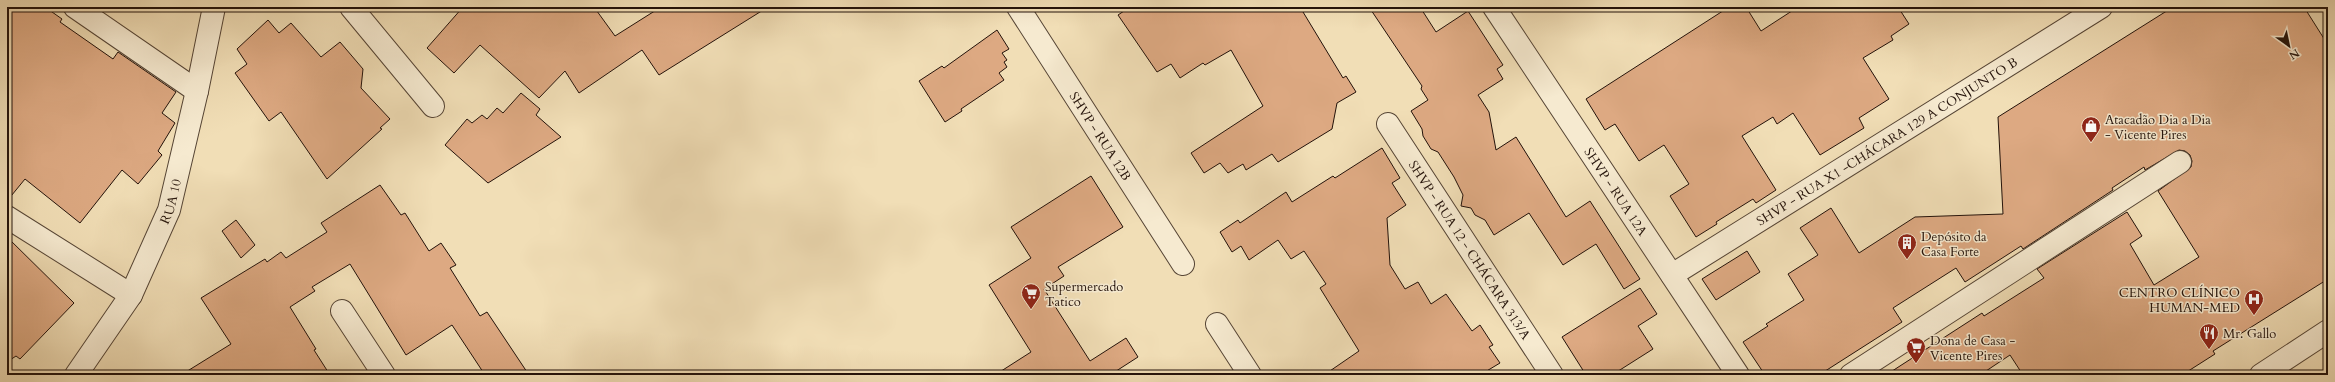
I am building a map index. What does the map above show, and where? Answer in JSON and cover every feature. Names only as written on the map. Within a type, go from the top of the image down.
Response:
[{"type":"street","points":[[75,7],[197,91]]},
{"type":"street","name":"RUA 10","points":[[76,375],[131,295],[169,210],[197,91],[214,7]]},
{"type":"street","points":[[350,7],[432,106]]},
{"type":"street","name":"SHVP - RUA 12B","points":[[1018,7],[1183,264]]},
{"type":"street","name":"SHVP - RUA X1 -CHÁCARA 129 A CONJUNTO B","points":[[1672,275],[2101,7]]},
{"type":"street","name":"SHVP - RUA 12A","points":[[1497,8],[1738,375]]},
{"type":"street","name":"SHVP - RUA 12 - CHÁCARA 313/A","points":[[1388,124],[1552,375]]},
{"type":"street","points":[[1851,375],[2180,162]]},
{"type":"street","points":[[7,218],[131,295]]},
{"type":"street","points":[[342,311],[384,375]]},
{"type":"street","points":[[1217,324],[1250,375]]},
{"type":"street","points":[[2261,375],[2328,331]]},
{"type":"building","points":[[7,7],[45,7],[62,19],[60,22],[113,59],[118,52],[176,92],[162,113],[175,123],[158,151],[162,155],[138,184],[122,170],[80,223],[25,179],[7,201]]},
{"type":"building","points":[[463,7],[594,7],[615,36],[661,7],[768,7],[659,75],[642,50],[579,93],[565,71],[539,98],[480,45],[454,73],[427,48]]},
{"type":"building","points":[[1130,7],[1300,7],[1343,78],[1346,76],[1356,92],[1337,103],[1332,129],[1278,162],[1272,154],[1246,170],[1243,164],[1228,173],[1220,163],[1204,173],[1191,153],[1263,106],[1231,50],[1205,65],[1203,63],[1180,78],[1171,64],[1157,72],[1118,15]]},
{"type":"building","points":[[1369,7],[1420,7],[1436,32],[1468,11],[1503,65],[1497,69],[1503,79],[1478,95],[1489,112],[1496,150],[1516,137],[1566,217],[1590,201],[1640,279],[1624,289],[1596,244],[1563,265],[1529,213],[1494,235],[1485,220],[1475,215],[1471,208],[1461,206],[1463,195],[1454,177],[1438,152],[1431,149],[1423,136],[1422,129],[1411,111],[1428,100],[1421,89],[1422,86]]},
{"type":"building","points":[[1729,7],[1746,7],[1761,31],[1798,7],[1898,7],[1909,24],[1891,36],[1893,40],[1863,58],[1889,99],[1859,118],[1864,128],[1820,155],[1793,113],[1777,124],[1773,117],[1742,136],[1776,190],[1756,203],[1753,199],[1716,222],[1717,224],[1696,237],[1670,196],[1689,184],[1664,145],[1639,161],[1615,124],[1605,130],[1586,99]]},
{"type":"building","points":[[2173,7],[2304,7],[2328,45],[2328,279],[2213,351],[2215,354],[2182,375],[2023,375],[2010,355],[1980,375],[1886,375],[1982,313],[1984,316],[2044,278],[2037,269],[2127,212],[2142,236],[2130,244],[2154,285],[2199,257],[2158,191],[2191,167],[2192,161],[2190,155],[2185,151],[2179,150],[2145,170],[2144,167],[2112,188],[2113,190],[2023,249],[2021,246],[1965,282],[1956,268],[1893,308],[1902,322],[1819,375],[1765,375],[1743,342],[1768,326],[1766,324],[1804,300],[1788,274],[1818,255],[1800,228],[1831,208],[1859,253],[1915,217],[2003,214],[1998,117]]},
{"type":"building","points":[[268,20],[279,33],[291,23],[321,57],[340,42],[363,69],[361,88],[390,119],[380,128],[382,129],[327,179],[281,112],[269,121],[235,73],[247,64],[237,49]]},
{"type":"building","points":[[997,30],[1009,49],[1002,53],[1007,60],[1004,62],[1007,67],[999,73],[1004,80],[961,109],[962,111],[945,122],[919,81],[942,66],[944,68]]},
{"type":"building","points":[[521,93],[540,109],[536,115],[561,137],[488,183],[445,145],[467,119],[472,123],[482,115],[487,119],[497,108],[503,113]]},
{"type":"building","points":[[1382,148],[1400,178],[1392,183],[1406,205],[1387,218],[1390,265],[1405,289],[1418,282],[1431,304],[1446,294],[1472,331],[1480,325],[1493,345],[1489,347],[1500,363],[1480,375],[1324,375],[1359,351],[1320,288],[1326,284],[1304,251],[1291,259],[1278,240],[1249,260],[1241,246],[1232,252],[1220,232],[1238,220],[1240,223],[1286,192],[1292,202],[1333,176],[1335,178]]},
{"type":"building","points":[[1091,176],[1123,227],[1058,267],[1064,276],[1044,289],[1090,361],[1126,338],[1138,357],[1110,375],[995,375],[1031,352],[989,285],[1031,258],[1011,227]]},
{"type":"building","points":[[380,185],[401,215],[405,213],[429,251],[441,243],[456,265],[450,268],[480,316],[487,312],[529,375],[485,375],[452,325],[406,355],[350,264],[312,287],[315,291],[290,307],[330,375],[181,375],[231,344],[201,298],[265,259],[267,262],[281,252],[286,258],[327,232],[321,223]]},
{"type":"building","points":[[236,220],[255,245],[241,258],[222,231]]},
{"type":"building","points":[[7,237],[74,303],[20,359],[16,356],[7,362]]},
{"type":"building","points":[[1747,251],[1760,272],[1716,300],[1702,279]]},
{"type":"building","points":[[1640,288],[1657,314],[1638,326],[1653,349],[1612,375],[1586,375],[1562,337]]},
{"type":"place","name":"Atacadão Dia a Dia - Vicente Pires","points":[[2091,143]]},
{"type":"place","name":"Depósito da Casa Forte","points":[[1907,260]]},
{"type":"place","name":"Supermercado Tatico","points":[[1031,310]]},
{"type":"place","name":"CENTRO CLÍNICO HUMAN-MED","points":[[2254,316]]},
{"type":"place","name":"Mr. Gallo","points":[[2209,350]]},
{"type":"place","name":"Dona de Casa - Vicente Pires","points":[[1916,364]]}]
